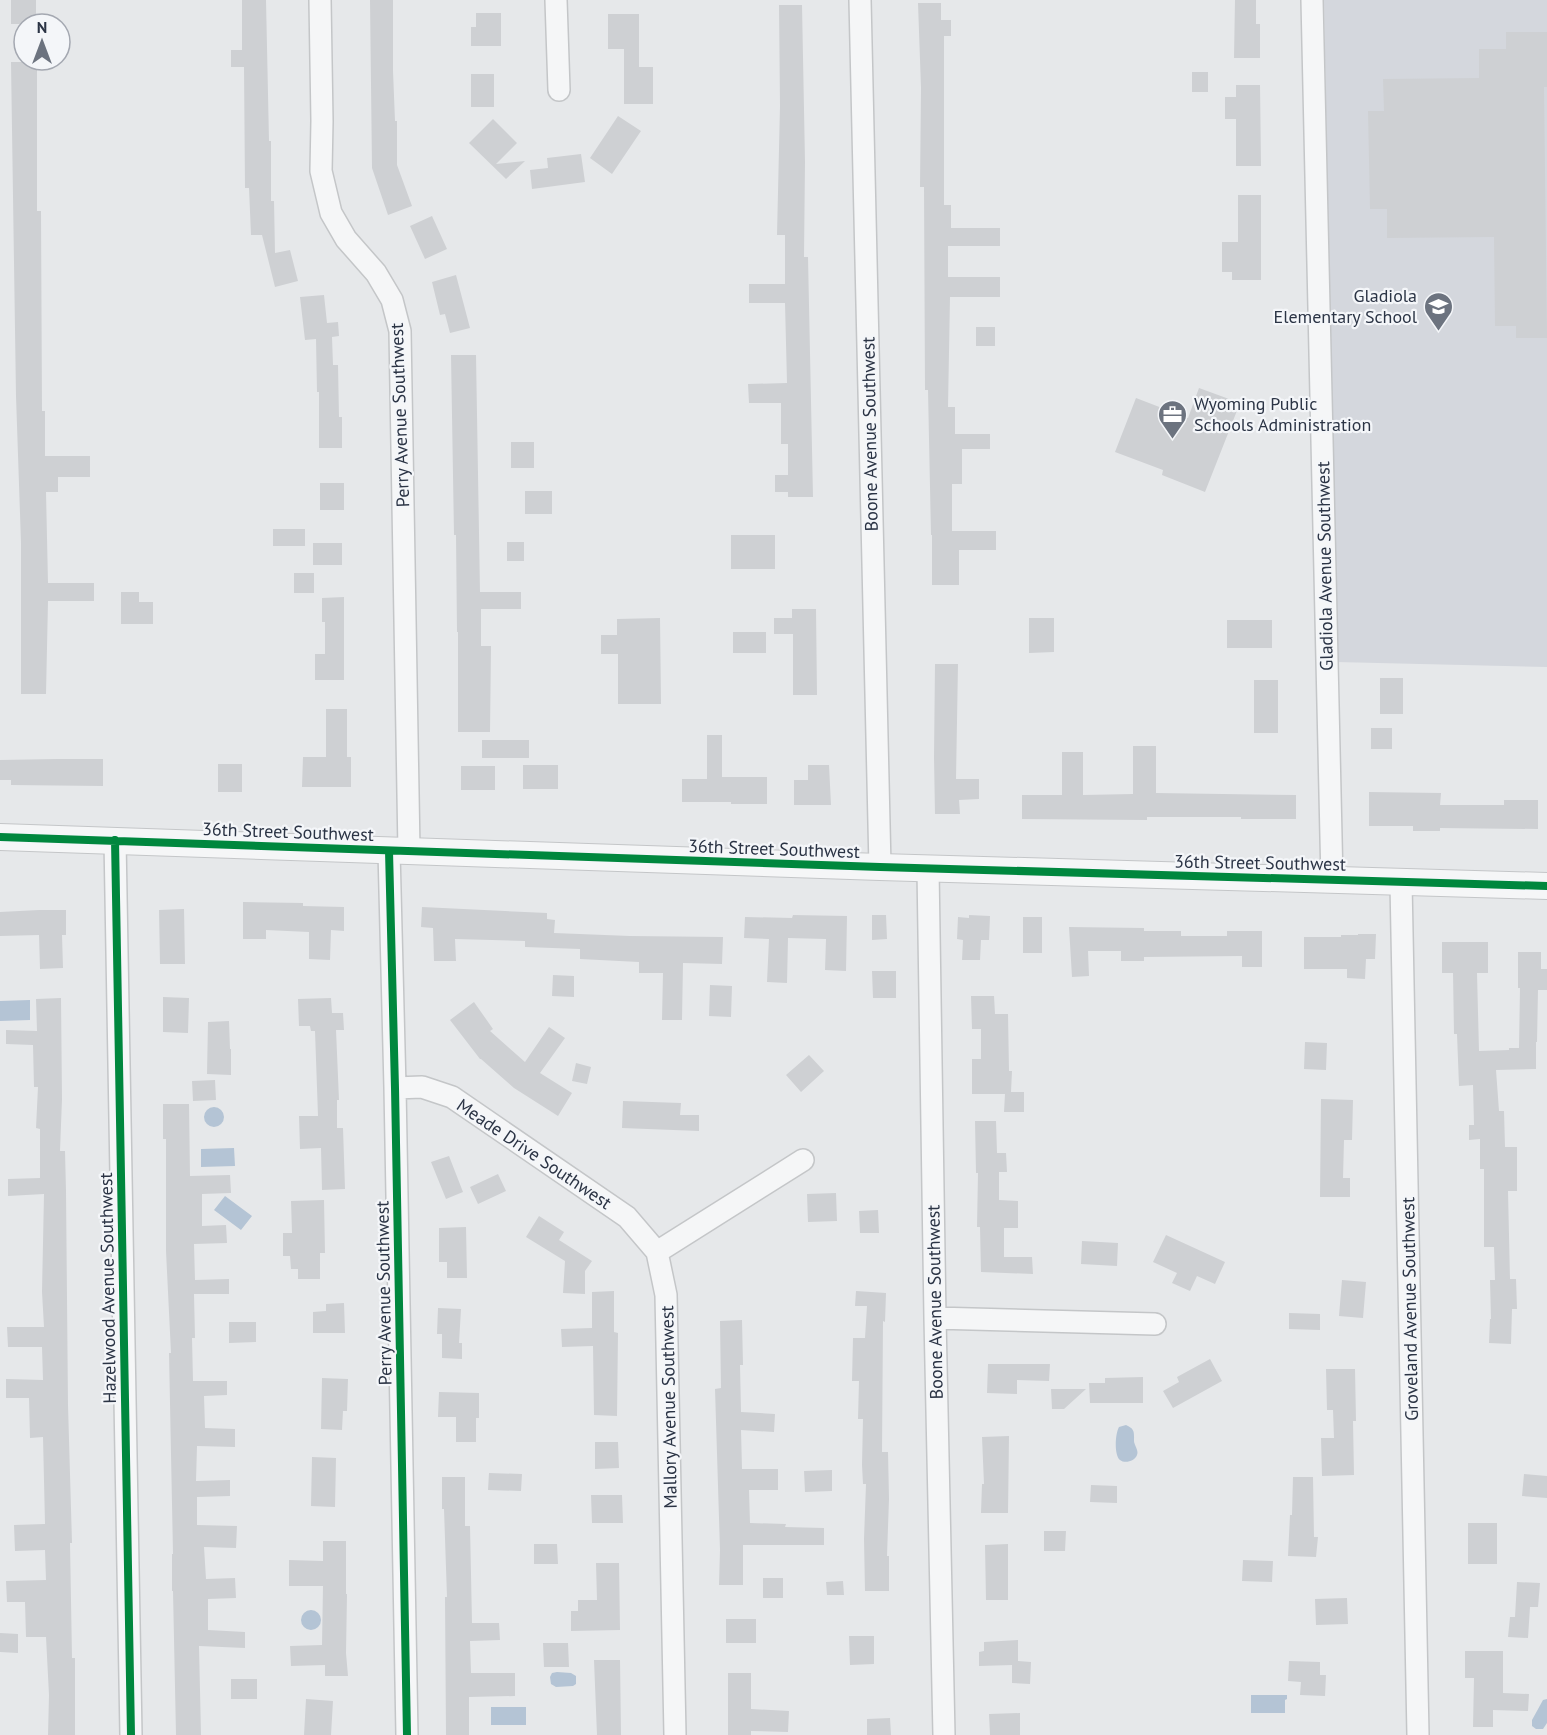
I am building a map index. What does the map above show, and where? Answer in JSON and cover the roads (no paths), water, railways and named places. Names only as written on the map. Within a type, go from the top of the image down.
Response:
[{"type":"street","name":"Perry Avenue Southwest","points":[[320,0],[321,171],[331,213],[346,239],[376,273],[392,300],[400,331],[399,851],[395,1088],[407,1735]]},
{"type":"street","points":[[556,0],[559,90]]},
{"type":"street","name":"Boone Avenue Southwest","points":[[860,0],[880,867]]},
{"type":"street","name":"Gladiola Avenue Southwest","points":[[1312,0],[1332,881]]},
{"type":"street","name":"36th Street Southwest","points":[[0,837],[928,869],[1547,886]]},
{"type":"street","name":"Hazelwood Avenue Southwest","points":[[115,840],[131,1735]]},
{"type":"street","name":"Boone Avenue Southwest","points":[[928,869],[944,1735]]},
{"type":"street","name":"Groveland Avenue Southwest","points":[[1401,883],[1418,1735]]},
{"type":"street","name":"Meade Drive Southwest","points":[[395,1088],[422,1088],[452,1097],[627,1217],[657,1252]]},
{"type":"street","points":[[657,1252],[803,1160]]},
{"type":"street","name":"Mallory Avenue Southwest","points":[[657,1252],[666,1295],[675,1735]]},
{"type":"street","points":[[935,1318],[1155,1324]]},
{"type":"water","points":[[30,1000],[30,1020],[0,1021],[0,1001]]},
{"type":"water","points":[[214,1107],[221,1110],[224,1117],[221,1124],[214,1127],[207,1124],[204,1117],[207,1110]]},
{"type":"water","points":[[234,1148],[235,1166],[201,1167],[201,1149]]},
{"type":"water","points":[[225,1196],[252,1216],[241,1230],[214,1210]]},
{"type":"water","points":[[1126,1425],[1133,1431],[1137,1453],[1134,1459],[1124,1462],[1118,1457],[1116,1444],[1119,1427]]},
{"type":"water","points":[[311,1610],[318,1613],[321,1620],[318,1627],[311,1630],[304,1627],[301,1620],[304,1613]]},
{"type":"water","points":[[552,1673],[571,1673],[576,1676],[576,1684],[556,1687],[551,1684]]},
{"type":"water","points":[[1251,1695],[1287,1695],[1285,1713],[1251,1713]]},
{"type":"water","points":[[1547,1699],[1547,1723],[1543,1729],[1536,1729],[1532,1726],[1532,1720],[1543,1700]]},
{"type":"water","points":[[491,1707],[526,1707],[526,1725],[491,1725]]},
{"type":"place","name":"Gladiola Elementary School","points":[[1438,332]]},
{"type":"place","name":"Wyoming Public Schools Administration","points":[[1173,440]]}]
